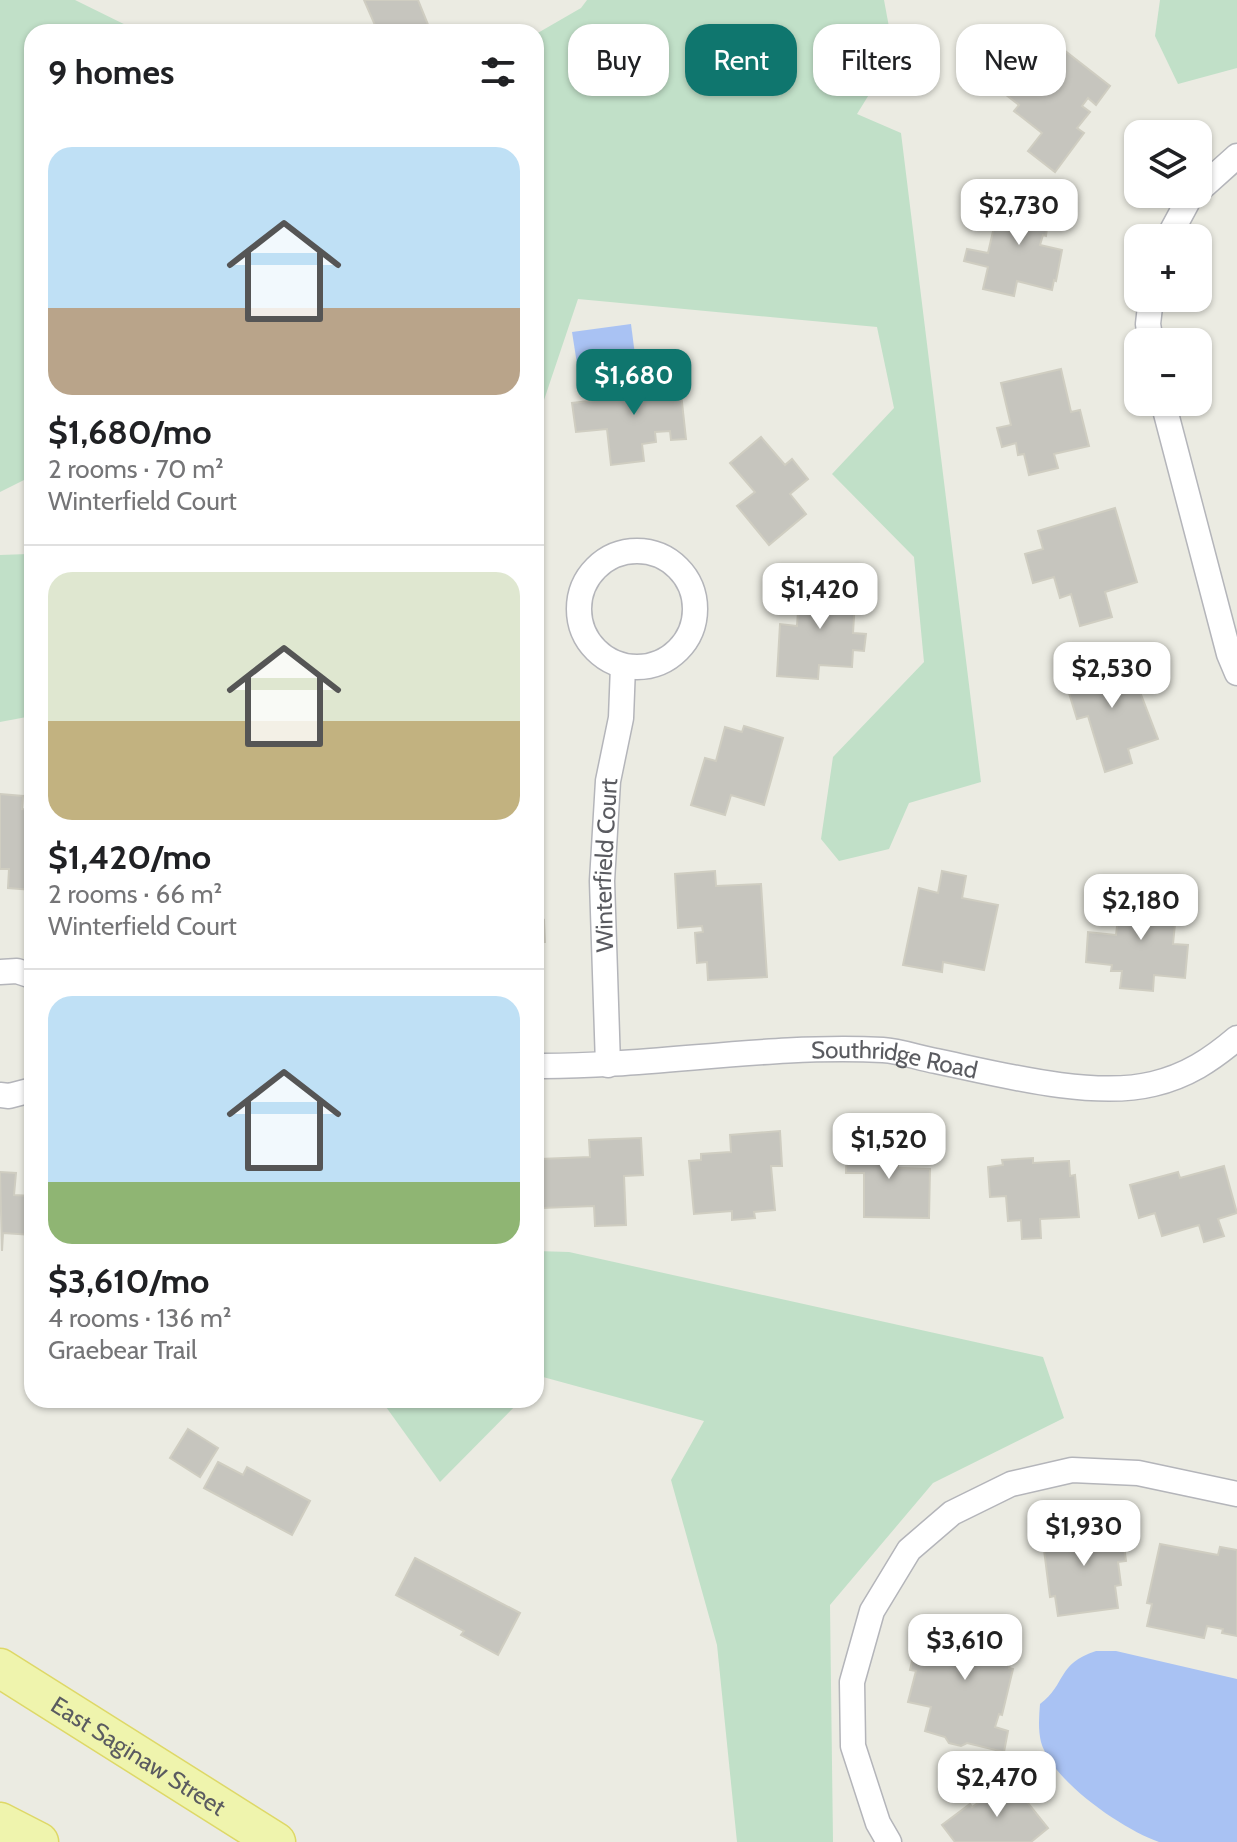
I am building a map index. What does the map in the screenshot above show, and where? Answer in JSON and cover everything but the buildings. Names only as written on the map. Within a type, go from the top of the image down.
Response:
[{"type":"main road","name":"East Saginaw Street","points":[[0,1668],[276,1842]]},
{"type":"main road","points":[[0,1822],[39,1842]]},
{"type":"street","points":[[1212,178],[1237,156]]},
{"type":"street","points":[[1167,416],[1229,654],[1237,673]]},
{"type":"street","points":[[647,550],[665,557],[681,569],[693,594],[694,621],[687,639],[675,653],[651,665],[623,666],[605,658],[591,644],[582,627],[579,607],[583,587],[593,570],[608,558],[626,551],[647,550]]},
{"type":"street","name":"Winterfield Court","points":[[608,1065],[602,881],[608,781],[621,718],[623,666]]},
{"type":"street","points":[[0,972],[24,973]]},
{"type":"street","name":"Southridge Road","points":[[544,1066],[608,1065],[827,1050],[886,1050],[1043,1082],[1101,1089],[1152,1084],[1205,1064],[1237,1038]]},
{"type":"street","points":[[0,1095],[24,1092]]},
{"type":"street","points":[[889,1842],[878,1823],[853,1746],[852,1682],[872,1611],[909,1550],[952,1513],[1011,1484],[1072,1470],[1138,1473],[1237,1494]]},
{"type":"green space","points":[[0,0],[75,0],[124,24],[24,24],[24,480],[0,492]]},
{"type":"green space","points":[[587,0],[884,0],[888,24],[813,24],[813,96],[868,96],[857,114],[901,133],[981,782],[909,803],[889,849],[839,861],[821,839],[833,757],[924,662],[914,557],[832,474],[894,408],[877,327],[578,299],[544,400],[544,29],[581,8]]},
{"type":"green space","points":[[1160,0],[1237,0],[1237,68],[1178,84],[1155,36]]},
{"type":"green space","points":[[24,554],[24,718],[0,722],[0,555]]},
{"type":"green space","points":[[544,1251],[569,1252],[1043,1357],[1064,1418],[933,1483],[830,1605],[833,1842],[737,1842],[717,1645],[671,1480],[704,1421],[544,1377]]},
{"type":"green space","points":[[387,1408],[513,1408],[440,1482]]},
{"type":"water","points":[[631,324],[635,355],[577,364],[572,332]]},
{"type":"water","points":[[1096,1651],[1116,1651],[1237,1679],[1237,1842],[1159,1842],[1108,1815],[1059,1772],[1041,1742],[1040,1704],[1049,1697],[1074,1662]]}]
